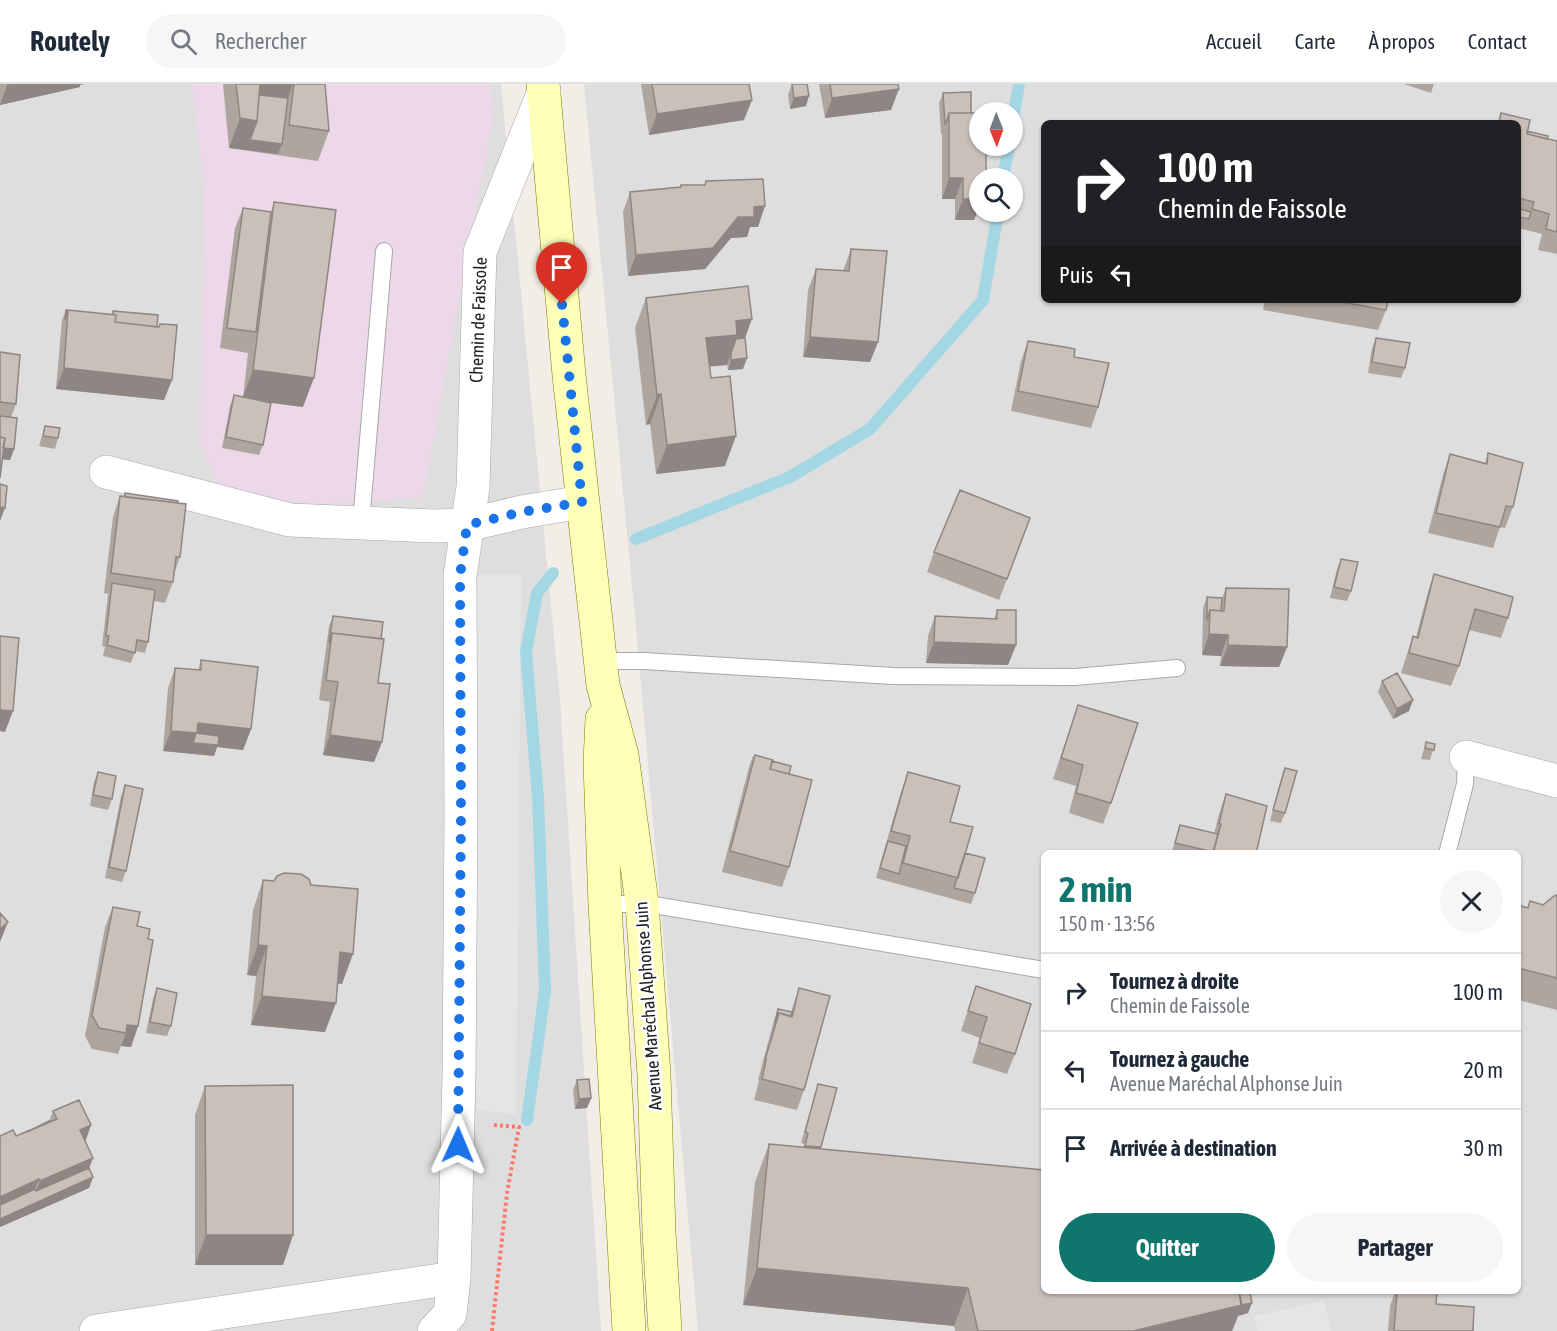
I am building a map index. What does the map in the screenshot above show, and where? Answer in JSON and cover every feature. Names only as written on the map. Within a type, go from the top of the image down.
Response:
[{"type":"main road","name":"Avenue Maréchal Alphonse Juin","points":[[543,88],[568,375],[601,673],[600,763],[605,905],[629,1331]]},
{"type":"main road","name":"Avenue Maréchal Alphonse Juin","points":[[601,673],[622,755],[642,903],[654,1075],[665,1331]]},
{"type":"street","name":"Chemin de Faissole","points":[[434,1331],[450,1314],[454,1278],[459,1077],[460,576],[472,487],[480,252],[543,88]]},
{"type":"street","points":[[106,472],[290,520],[434,526],[467,525],[522,512],[582,502]]},
{"type":"street","points":[[1467,757],[1557,781]]},
{"type":"street","points":[[96,1331],[454,1278]]},
{"type":"lane","points":[[361,523],[384,251]]},
{"type":"lane","points":[[601,673],[656,662],[904,676],[1075,677],[1177,668]]},
{"type":"lane","points":[[1448,850],[1465,784],[1467,757]]},
{"type":"lane","points":[[605,905],[642,903],[1041,970]]},
{"type":"path","points":[[492,1331],[507,1193],[519,1127],[505,1126]]},
{"type":"shaded area","points":[[0,84],[501,84],[560,700],[601,1331],[0,1331]]},
{"type":"shaded area","points":[[192,84],[490,84],[494,111],[423,497],[316,505],[221,491],[200,445],[204,191]]},
{"type":"shaded area","points":[[584,84],[1557,84],[1557,1331],[698,1331],[635,617]]},
{"type":"shaded area","points":[[477,575],[521,575],[516,1114],[477,1110]]},
{"type":"shaded area","points":[[1324,1301],[1331,1331],[1258,1331],[1254,1316]]},
{"type":"building","points":[[236,84],[260,84],[257,121],[240,118]]},
{"type":"building","points":[[294,84],[325,84],[329,131],[289,125]]},
{"type":"building","points":[[652,84],[749,84],[752,100],[657,114]]},
{"type":"building","points":[[792,84],[807,84],[809,96],[794,98]]},
{"type":"building","points":[[830,84],[898,84],[899,89],[832,98]]},
{"type":"building","points":[[971,92],[969,113],[949,113],[945,124],[943,93]]},
{"type":"building","points":[[259,95],[288,98],[282,144],[250,140],[257,121]]},
{"type":"building","points":[[949,113],[969,113],[969,156],[986,156],[986,168],[969,168],[969,199],[963,199],[963,178],[949,178]]},
{"type":"building","points":[[1501,113],[1530,120],[1527,134],[1557,141],[1557,232],[1546,229],[1549,214],[1532,209],[1534,202],[1521,199],[1521,120],[1500,120]]},
{"type":"building","points":[[1527,131],[1548,136],[1547,139],[1527,134]]},
{"type":"building","points":[[763,179],[765,206],[754,207],[754,217],[738,217],[713,248],[636,255],[630,192],[681,187],[681,185],[705,185],[706,181]]},
{"type":"building","points":[[274,202],[336,210],[314,378],[253,370]]},
{"type":"building","points":[[243,208],[271,212],[256,332],[227,328]]},
{"type":"building","points":[[1521,209],[1531,212],[1529,219],[1521,218]]},
{"type":"building","points":[[851,249],[887,251],[878,342],[810,337],[816,269],[849,271]]},
{"type":"building","points":[[748,286],[752,319],[736,321],[737,335],[706,338],[711,378],[730,376],[736,436],[667,445],[661,394],[657,395],[646,298]]},
{"type":"building","points":[[1347,303],[1387,303],[1386,310]]},
{"type":"building","points":[[68,310],[116,315],[115,322],[159,327],[160,324],[177,325],[172,380],[64,368]]},
{"type":"building","points":[[113,311],[158,315],[157,327],[115,322],[116,315],[113,315]]},
{"type":"building","points":[[745,338],[747,358],[731,360],[736,339]]},
{"type":"building","points":[[1376,338],[1410,343],[1405,368],[1372,362]]},
{"type":"building","points":[[1028,341],[1075,349],[1074,357],[1109,363],[1098,407],[1018,391]]},
{"type":"building","points":[[0,352],[20,355],[16,404],[0,402]]},
{"type":"building","points":[[234,395],[271,403],[263,445],[226,437]]},
{"type":"building","points":[[0,416],[17,418],[14,449],[3,448],[5,438],[0,437]]},
{"type":"building","points":[[45,426],[60,428],[58,438],[43,436]]},
{"type":"building","points":[[0,437],[5,438],[0,478]]},
{"type":"building","points":[[1488,453],[1523,463],[1513,507],[1506,506],[1500,527],[1436,513],[1450,454],[1487,464]]},
{"type":"building","points":[[0,484],[7,486],[5,508],[0,507]]},
{"type":"building","points":[[960,490],[1030,518],[1007,579],[934,552]]},
{"type":"building","points":[[125,493],[178,501],[178,503],[125,497]]},
{"type":"building","points":[[120,496],[186,504],[180,557],[176,557],[173,582],[111,573]]},
{"type":"building","points":[[1341,559],[1358,562],[1351,591],[1334,587]]},
{"type":"building","points":[[1434,574],[1513,597],[1508,618],[1475,609],[1459,666],[1409,653],[1413,636],[1418,638]]},
{"type":"building","points":[[112,583],[155,590],[148,642],[137,640],[135,653],[107,645]]},
{"type":"building","points":[[1226,588],[1289,589],[1287,647],[1228,645],[1228,635],[1209,634],[1210,610],[1224,611]]},
{"type":"building","points":[[1207,597],[1222,598],[1221,611],[1210,610],[1207,620]]},
{"type":"building","points":[[997,610],[1016,610],[1016,645],[934,642],[935,616],[997,619]]},
{"type":"building","points":[[333,616],[383,622],[381,639],[332,633],[329,643]]},
{"type":"building","points":[[332,633],[384,639],[378,683],[390,684],[382,742],[330,735],[338,682],[326,680]]},
{"type":"building","points":[[0,636],[19,638],[13,711],[0,710]]},
{"type":"building","points":[[201,660],[258,667],[251,729],[198,723],[197,733],[171,731],[175,668],[201,670]]},
{"type":"building","points":[[1397,673],[1413,700],[1397,709],[1382,681]]},
{"type":"building","points":[[1078,705],[1138,723],[1111,803],[1076,793],[1083,765],[1061,758]]},
{"type":"building","points":[[196,733],[219,736],[218,745],[193,743]]},
{"type":"building","points":[[1426,742],[1435,744],[1434,750],[1425,748]]},
{"type":"building","points":[[755,755],[773,760],[770,769],[812,780],[789,867],[730,851]]},
{"type":"building","points":[[772,761],[791,766],[789,774],[770,769]]},
{"type":"building","points":[[1285,768],[1297,771],[1285,813],[1273,810]]},
{"type":"building","points":[[98,772],[116,776],[112,799],[93,795]]},
{"type":"building","points":[[908,772],[960,786],[950,822],[973,827],[958,878],[903,863],[910,836],[891,831]]},
{"type":"building","points":[[125,785],[143,789],[126,871],[109,867]]},
{"type":"building","points":[[1226,794],[1267,806],[1257,850],[1214,850],[1221,824],[1219,824]]},
{"type":"building","points":[[1180,825],[1218,834],[1214,850],[1175,843]]},
{"type":"building","points":[[888,841],[906,846],[899,874],[880,868]]},
{"type":"building","points":[[965,853],[985,858],[975,893],[954,888]]},
{"type":"building","points":[[284,873],[301,874],[309,879],[311,885],[358,889],[353,954],[340,952],[336,1003],[262,996],[267,946],[258,945],[263,880],[274,881],[277,876]]},
{"type":"building","points":[[1557,895],[1557,978],[1521,969],[1521,906],[1528,908],[1530,901],[1543,905]]},
{"type":"building","points":[[113,907],[140,912],[137,926],[150,929],[148,939],[153,940],[138,1026],[127,1025],[126,1033],[99,1028],[92,1015]]},
{"type":"building","points":[[0,913],[8,922],[0,929]]},
{"type":"building","points":[[976,986],[1031,1004],[1015,1054],[979,1043],[987,1017],[968,1011]]},
{"type":"building","points":[[157,988],[177,993],[171,1026],[150,1022]]},
{"type":"building","points":[[799,988],[830,996],[804,1090],[762,1079],[765,1060],[779,1013],[792,1017]]},
{"type":"building","points":[[778,1009],[792,1012],[791,1016],[779,1013],[775,1023]]},
{"type":"building","points":[[589,1079],[591,1098],[579,1099],[577,1080]]},
{"type":"building","points":[[818,1084],[837,1088],[821,1147],[805,1146],[808,1133],[805,1132]]},
{"type":"building","points":[[293,1085],[293,1235],[206,1235],[205,1086]]},
{"type":"building","points":[[79,1100],[91,1125],[80,1130],[93,1158],[0,1197],[0,1136],[13,1130],[16,1136],[57,1119],[53,1111]]},
{"type":"building","points":[[769,1144],[1041,1170],[1041,1294],[1239,1294],[1242,1305],[1133,1331],[978,1331],[968,1288],[757,1268]]},
{"type":"building","points":[[89,1168],[93,1177],[0,1219],[0,1205]]},
{"type":"building","points":[[1239,1294],[1250,1294],[1252,1303],[1241,1305]]},
{"type":"building","points":[[1397,1294],[1437,1294],[1436,1304],[1474,1307],[1473,1331],[1394,1331]]},
{"type":"waterway","points":[[1016,102],[1019,84]]},
{"type":"waterway","points":[[1005,168],[1007,156]]},
{"type":"waterway","points":[[636,539],[790,477],[870,429],[983,300],[996,222]]},
{"type":"waterway","points":[[527,1120],[545,991],[538,797],[526,652],[537,593],[553,573]]},
{"type":"route","points":[[458,1145],[461,815],[460,576],[467,525],[522,512],[582,502],[562,304]]}]
